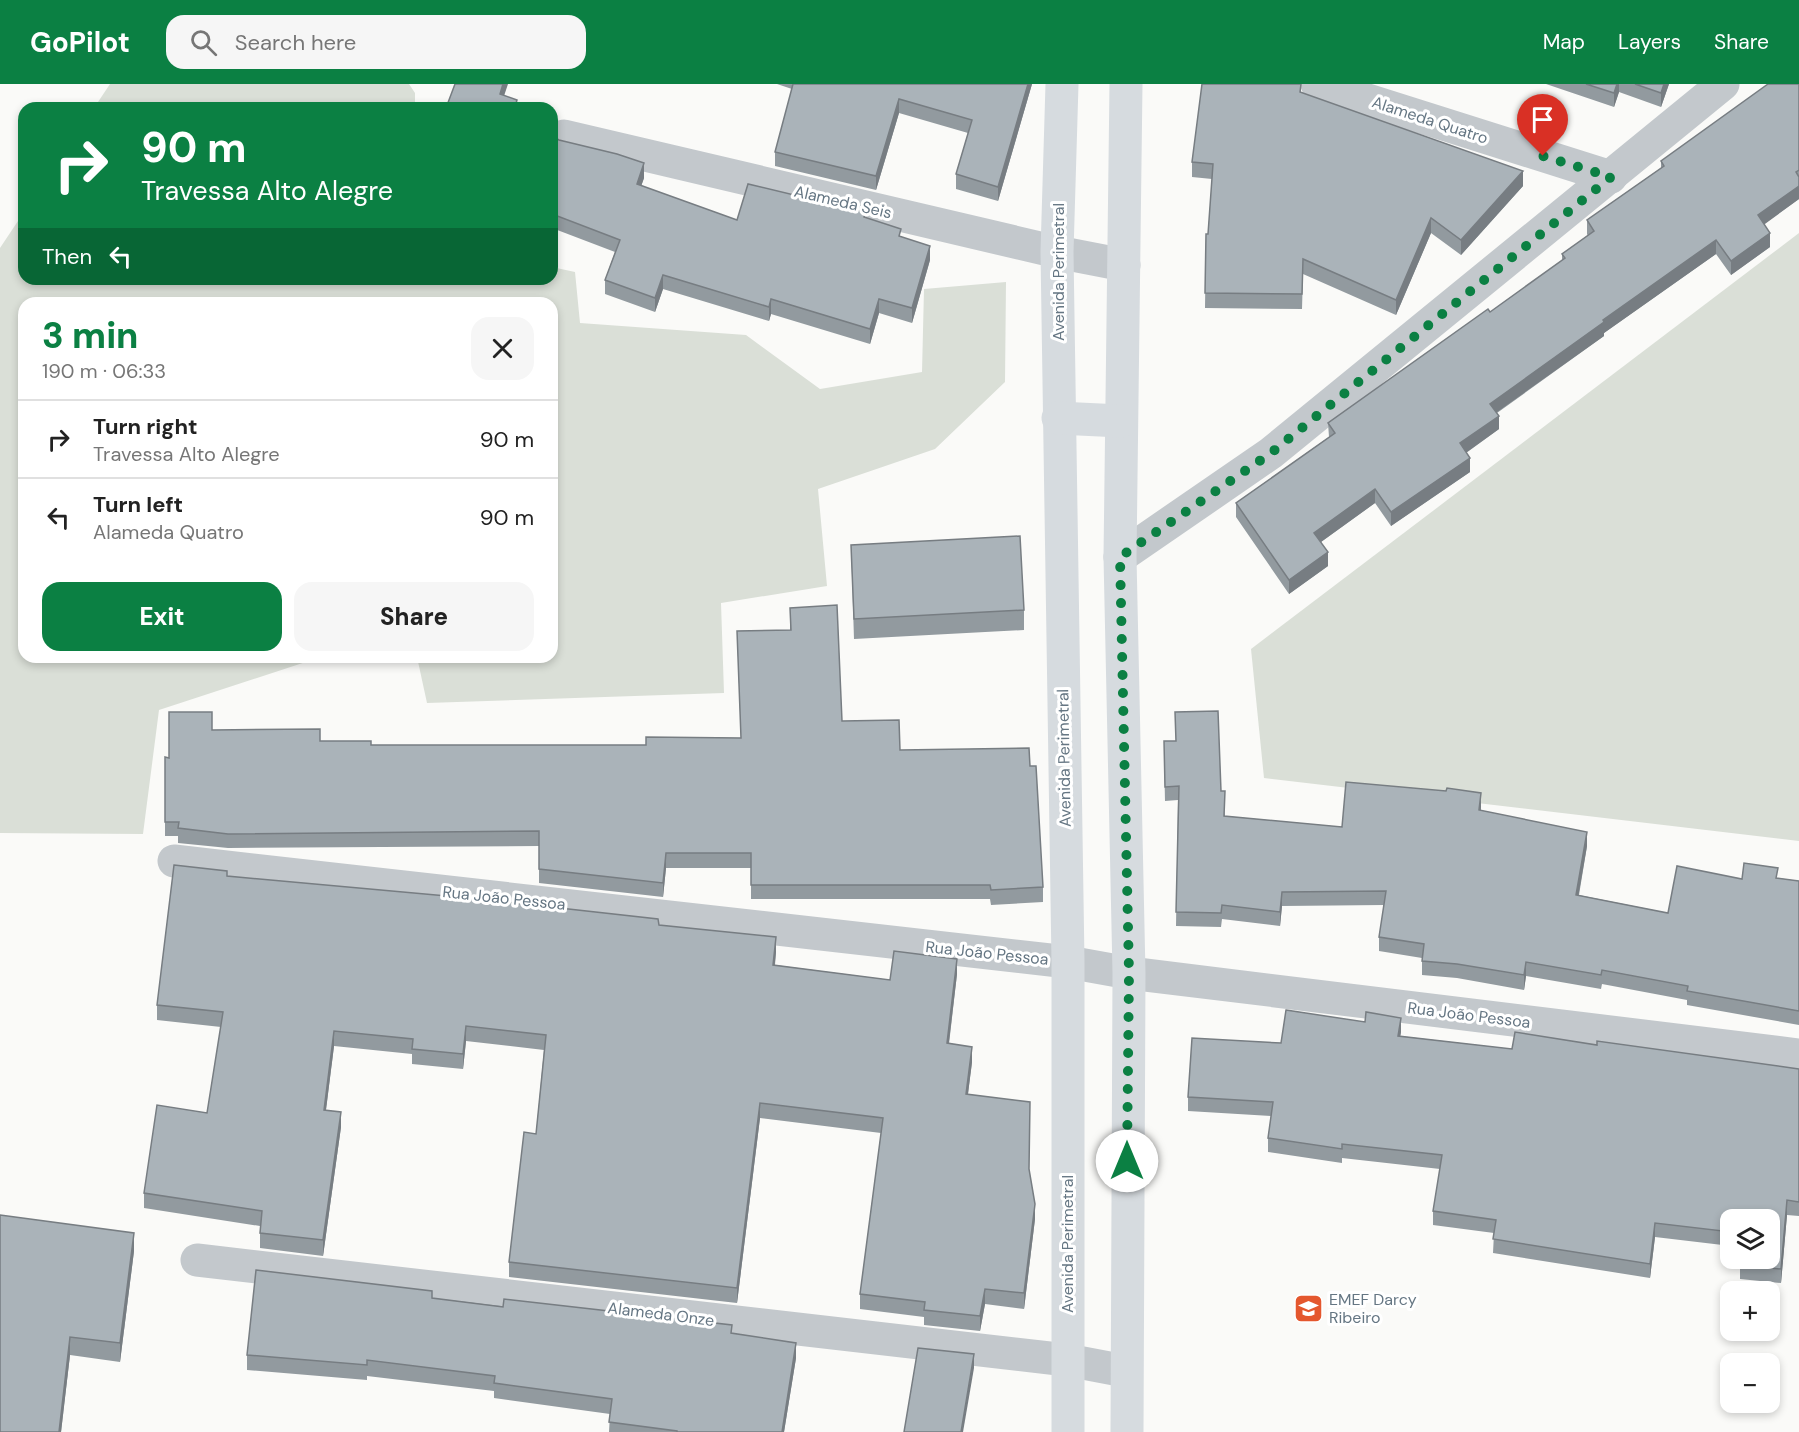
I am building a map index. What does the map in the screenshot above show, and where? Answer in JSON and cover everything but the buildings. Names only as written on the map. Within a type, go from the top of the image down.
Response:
[{"type":"street","name":"Avenida Perimetral","points":[[1062,84],[1057,252],[1068,962],[1068,1432]]},
{"type":"street","points":[[1126,84],[1120,557],[1129,973],[1125,1371],[1127,1432]]},
{"type":"street","name":"Alameda Quatro","points":[[1317,84],[1611,177]]},
{"type":"street","points":[[1120,557],[1271,453],[1723,84]]},
{"type":"street","name":"Alameda Seis","points":[[564,136],[1057,252],[1124,265]]},
{"type":"street","points":[[1058,418],[1121,421]]},
{"type":"street","name":"Rua João Pessoa","points":[[174,861],[1068,962],[1129,973],[1799,1055]]},
{"type":"street","name":"Alameda Onze","points":[[197,1260],[1067,1360],[1125,1371]]},
{"type":"shaded area","points":[[110,84],[409,84],[415,93],[415,102],[98,102]]},
{"type":"shaded area","points":[[18,221],[18,285],[558,285],[558,268],[575,272],[580,323],[746,335],[820,389],[922,372],[924,289],[1006,282],[1005,382],[935,449],[818,489],[827,586],[721,603],[724,693],[427,703],[418,663],[558,663],[558,297],[18,297],[18,663],[303,663],[159,710],[143,834],[0,833],[0,248]]},
{"type":"shaded area","points":[[1799,233],[1799,841],[1264,778],[1251,649]]},
{"type":"place","name":"EMEF Darcy Ribeiro","points":[[1308,1308]]},
{"type":"route","points":[[1127,1161],[1129,973],[1120,557],[1271,453],[1611,177],[1543,156]]}]
